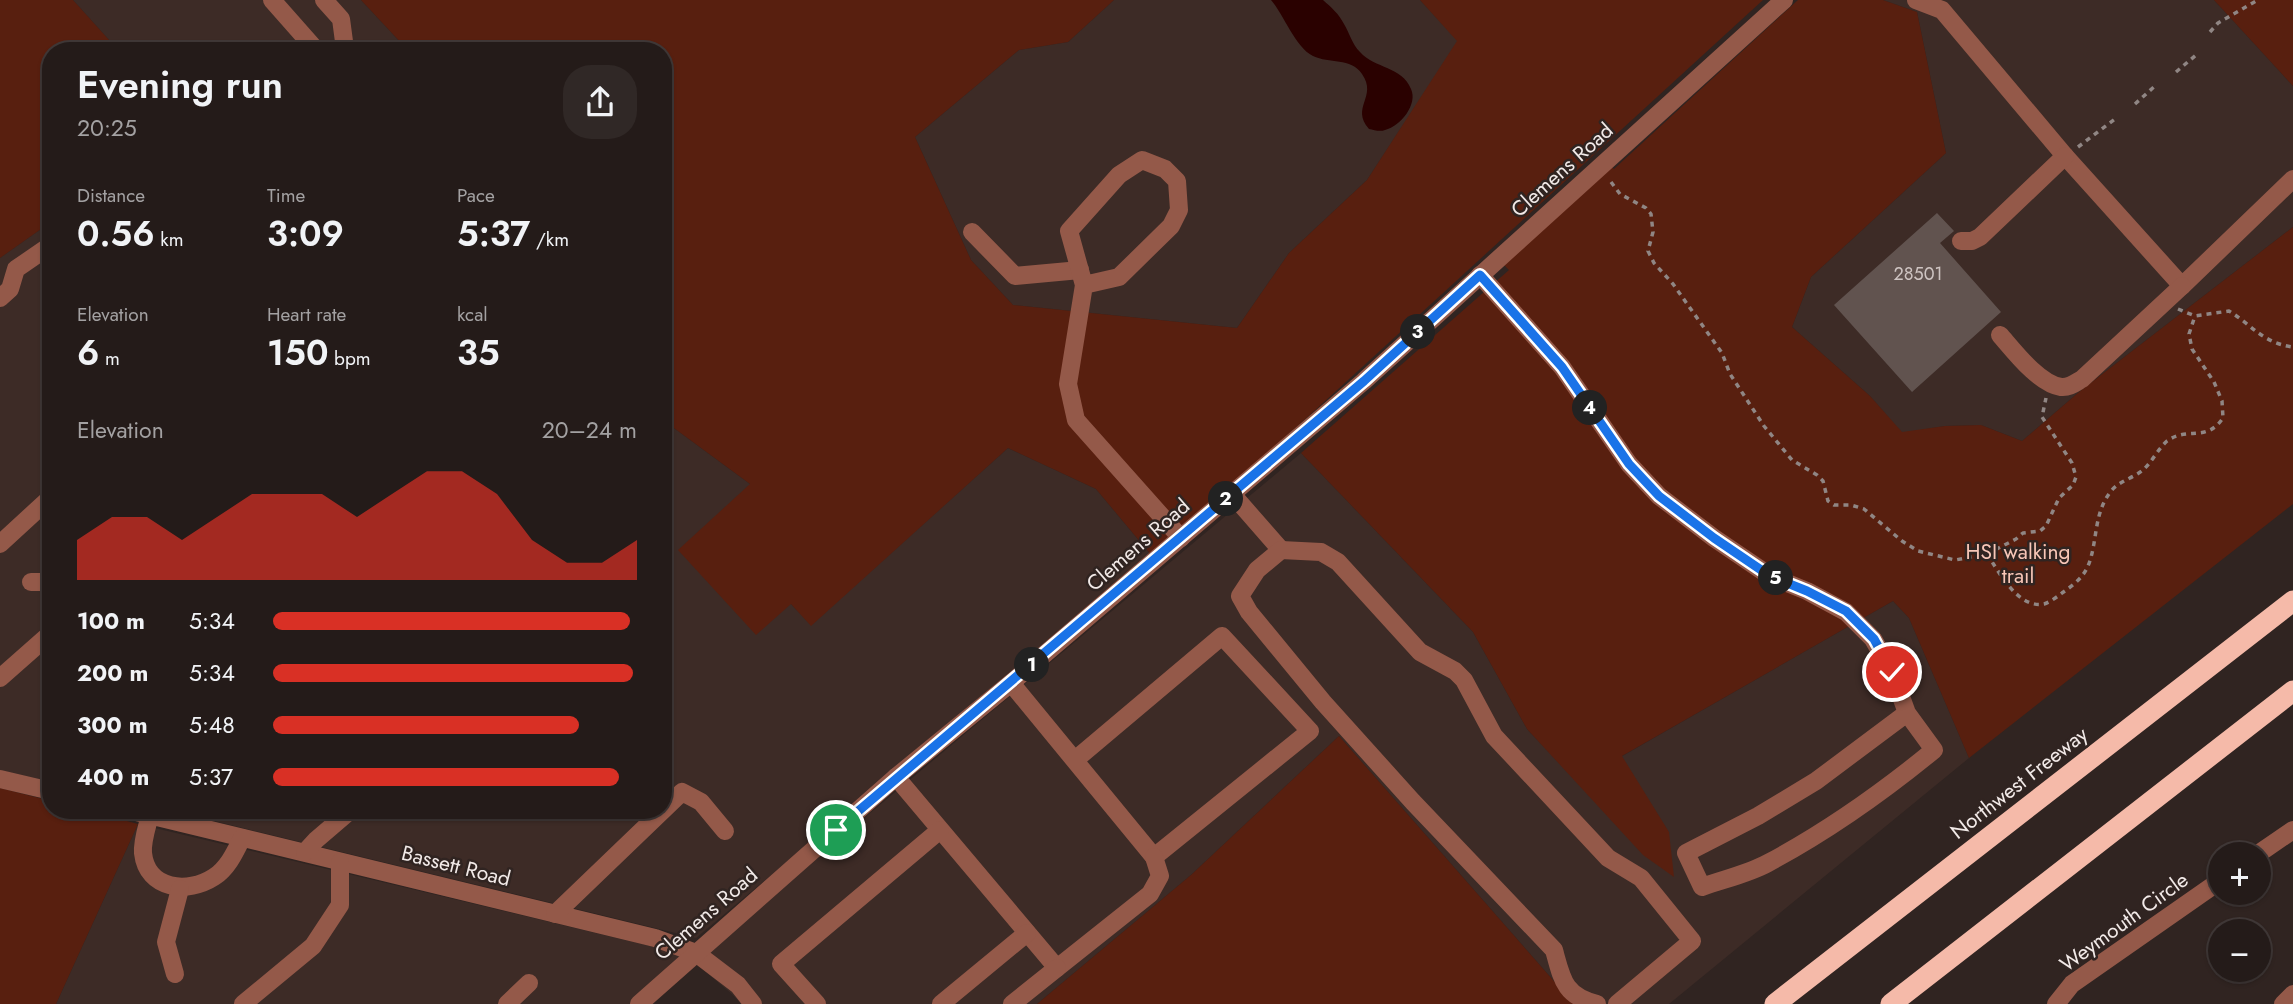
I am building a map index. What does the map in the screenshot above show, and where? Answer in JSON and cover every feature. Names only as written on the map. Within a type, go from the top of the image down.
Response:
[{"type":"highway","name":"Northwest Freeway","points":[[1775,1004],[2293,601]]},
{"type":"highway","points":[[1891,1004],[2293,691]]},
{"type":"street","points":[[272,0],[309,42]]},
{"type":"street","points":[[324,0],[341,19],[344,42]]},
{"type":"street","name":"Clemens Road","points":[[639,1004],[897,777],[1364,381],[1784,0]]},
{"type":"street","points":[[1916,0],[1948,5],[2182,286]]},
{"type":"street","points":[[1961,241],[1972,242],[1980,237],[2071,152]]},
{"type":"street","points":[[972,232],[1015,276],[1082,278],[1119,277],[1171,226],[1179,210],[1177,181],[1165,169],[1142,160],[1119,175],[1069,231],[1082,278],[1068,384],[1076,420],[1181,538]]},
{"type":"street","points":[[2000,335],[2036,374],[2061,387],[2072,385],[2082,379],[2167,300],[2293,179]]},
{"type":"street","points":[[0,298],[10,289],[16,270],[42,251]]},
{"type":"street","points":[[1480,275],[1562,367],[1629,464],[1659,496],[1770,576],[1846,611],[1874,639],[1892,672],[1907,713],[1934,750],[1842,818],[1767,864],[1702,887],[1686,853],[1758,816],[1816,781],[1907,713]]},
{"type":"street","points":[[1232,494],[1281,550]]},
{"type":"street","points":[[0,544],[42,505]]},
{"type":"street","points":[[1597,1004],[1584,1001],[1563,983],[1554,950],[1395,782],[1323,702],[1249,612],[1240,596],[1257,570],[1281,550],[1321,552],[1338,562],[1420,652],[1455,671],[1464,680],[1494,736],[1608,858],[1641,878],[1692,942],[1617,1004]]},
{"type":"street","points":[[32,582],[42,583]]},
{"type":"street","points":[[1075,760],[1222,636],[1310,731],[1154,857]]},
{"type":"street","points":[[0,678],[42,641]]},
{"type":"street","points":[[1011,682],[1154,857],[1160,876],[1150,894],[1012,1004]]},
{"type":"street","points":[[897,777],[1056,968]]},
{"type":"street","points":[[0,779],[42,789]]},
{"type":"street","points":[[672,802],[682,792],[701,802],[725,831]]},
{"type":"street","points":[[148,819],[142,850],[145,862],[163,883],[180,889],[198,886],[216,876],[229,863],[242,838]]},
{"type":"street","name":"Bassett Road","points":[[162,819],[655,938],[696,953],[738,985],[753,1004]]},
{"type":"street","points":[[305,852],[340,819]]},
{"type":"street","points":[[555,914],[654,819]]},
{"type":"street","points":[[817,1004],[781,964],[940,830]]},
{"type":"street","points":[[2271,845],[2293,830]]},
{"type":"street","points":[[243,1004],[313,946],[341,905],[340,862]]},
{"type":"street","points":[[175,974],[166,942],[180,889]]},
{"type":"street","name":"Weymouth Circle","points":[[2056,1004],[2073,984],[2208,889]]},
{"type":"street","points":[[941,1004],[1027,933]]},
{"type":"street","points":[[507,1004],[529,983]]},
{"type":"street","points":[[2283,1004],[2293,994]]},
{"type":"path","points":[[2210,32],[2218,23],[2258,0]]},
{"type":"path","points":[[2176,72],[2196,55]]},
{"type":"path","points":[[2135,104],[2156,85]]},
{"type":"path","points":[[2071,152],[2115,119]]},
{"type":"path","points":[[1611,183],[1620,194],[1646,208],[1651,214],[1653,232],[1648,251],[1654,263],[1673,284],[1722,354],[1730,374],[1764,426],[1793,460],[1823,481],[1828,501],[1834,505],[1851,505],[1864,509],[1918,551],[1955,561],[1987,554],[2023,533],[2040,531],[2046,526],[2059,498],[2073,485],[2076,477],[2073,463],[2042,417],[2050,383]]},
{"type":"path","points":[[2167,300],[2183,312],[2195,316],[2229,311],[2274,344],[2293,347]]},
{"type":"path","points":[[1987,554],[2003,579],[2018,595],[2032,604],[2046,604],[2077,581],[2088,567],[2101,509],[2112,490],[2142,470],[2168,441],[2187,434],[2207,433],[2216,429],[2223,418],[2222,401],[2214,382],[2192,349],[2189,334],[2195,316]]},
{"type":"shaded area","points":[[73,0],[361,0],[400,42],[111,42]]},
{"type":"shaded area","points":[[1114,0],[1420,0],[1458,41],[1367,180],[1289,253],[1237,328],[1013,305],[971,260],[915,137],[1019,50],[1068,42]]},
{"type":"shaded area","points":[[1271,0],[1323,0],[1329,5],[1366,58],[1395,72],[1407,82],[1413,95],[1407,114],[1391,128],[1383,131],[1369,129],[1362,114],[1367,89],[1362,74],[1352,65],[1319,58],[1307,52]]},
{"type":"shaded area","points":[[1883,0],[2214,0],[2293,86],[2293,227],[2079,392],[2022,441],[1981,425],[1945,426],[1902,433],[1870,396],[1792,327],[1811,277],[1946,153],[1917,12]]},
{"type":"shaded area","points":[[42,228],[42,780],[0,770],[0,258]]},
{"type":"shaded area","points":[[672,427],[750,484],[791,604],[811,625],[1008,448],[1096,489],[1152,556],[696,938],[206,819],[672,819]]},
{"type":"shaded area","points":[[1301,453],[1473,632],[1527,729],[1577,782],[1893,601],[1909,618],[1969,758],[1669,1004],[1574,1004],[1339,736],[1191,875],[1037,1004],[741,1004],[693,961]]},
{"type":"shaded area","points":[[138,824],[684,954],[630,1004],[56,1004]]},
{"type":"green space","points":[[0,0],[73,0],[111,42],[42,42],[42,228],[0,258]]},
{"type":"green space","points":[[361,0],[1114,0],[1068,42],[1019,50],[915,137],[971,260],[1013,305],[1237,328],[1289,253],[1367,180],[1457,41],[1420,0],[1763,0],[1152,556],[1096,489],[1008,448],[811,626],[791,604],[756,635],[678,550],[750,484],[672,427],[672,42],[400,42]]},
{"type":"green space","name":"HSI walking trail","points":[[1798,0],[1883,0],[1917,12],[1946,153],[1811,277],[1792,327],[1870,396],[1902,432],[1945,426],[1981,425],[2022,441],[2079,392],[2293,227],[2293,504],[1969,758],[1909,618],[1893,601],[1622,756],[1669,832],[1674,877],[1643,855],[1527,729],[1473,632],[1301,453],[1509,270],[1498,259],[1606,162],[1614,169]]},
{"type":"green space","points":[[2214,0],[2293,0],[2293,86]]},
{"type":"green space","points":[[1339,736],[1574,1004],[1037,1004],[1191,875]]},
{"type":"green space","points":[[0,788],[42,799],[42,819],[119,819],[138,824],[56,1004],[0,1004]]},
{"type":"building","points":[[1937,213],[1954,231],[1940,243],[2001,312],[1912,392],[1834,305]]},
{"type":"route","points":[[836,830],[1364,381],[1480,275],[1562,367],[1629,464],[1659,496],[1770,576],[1846,611],[1874,639],[1892,672]]}]
